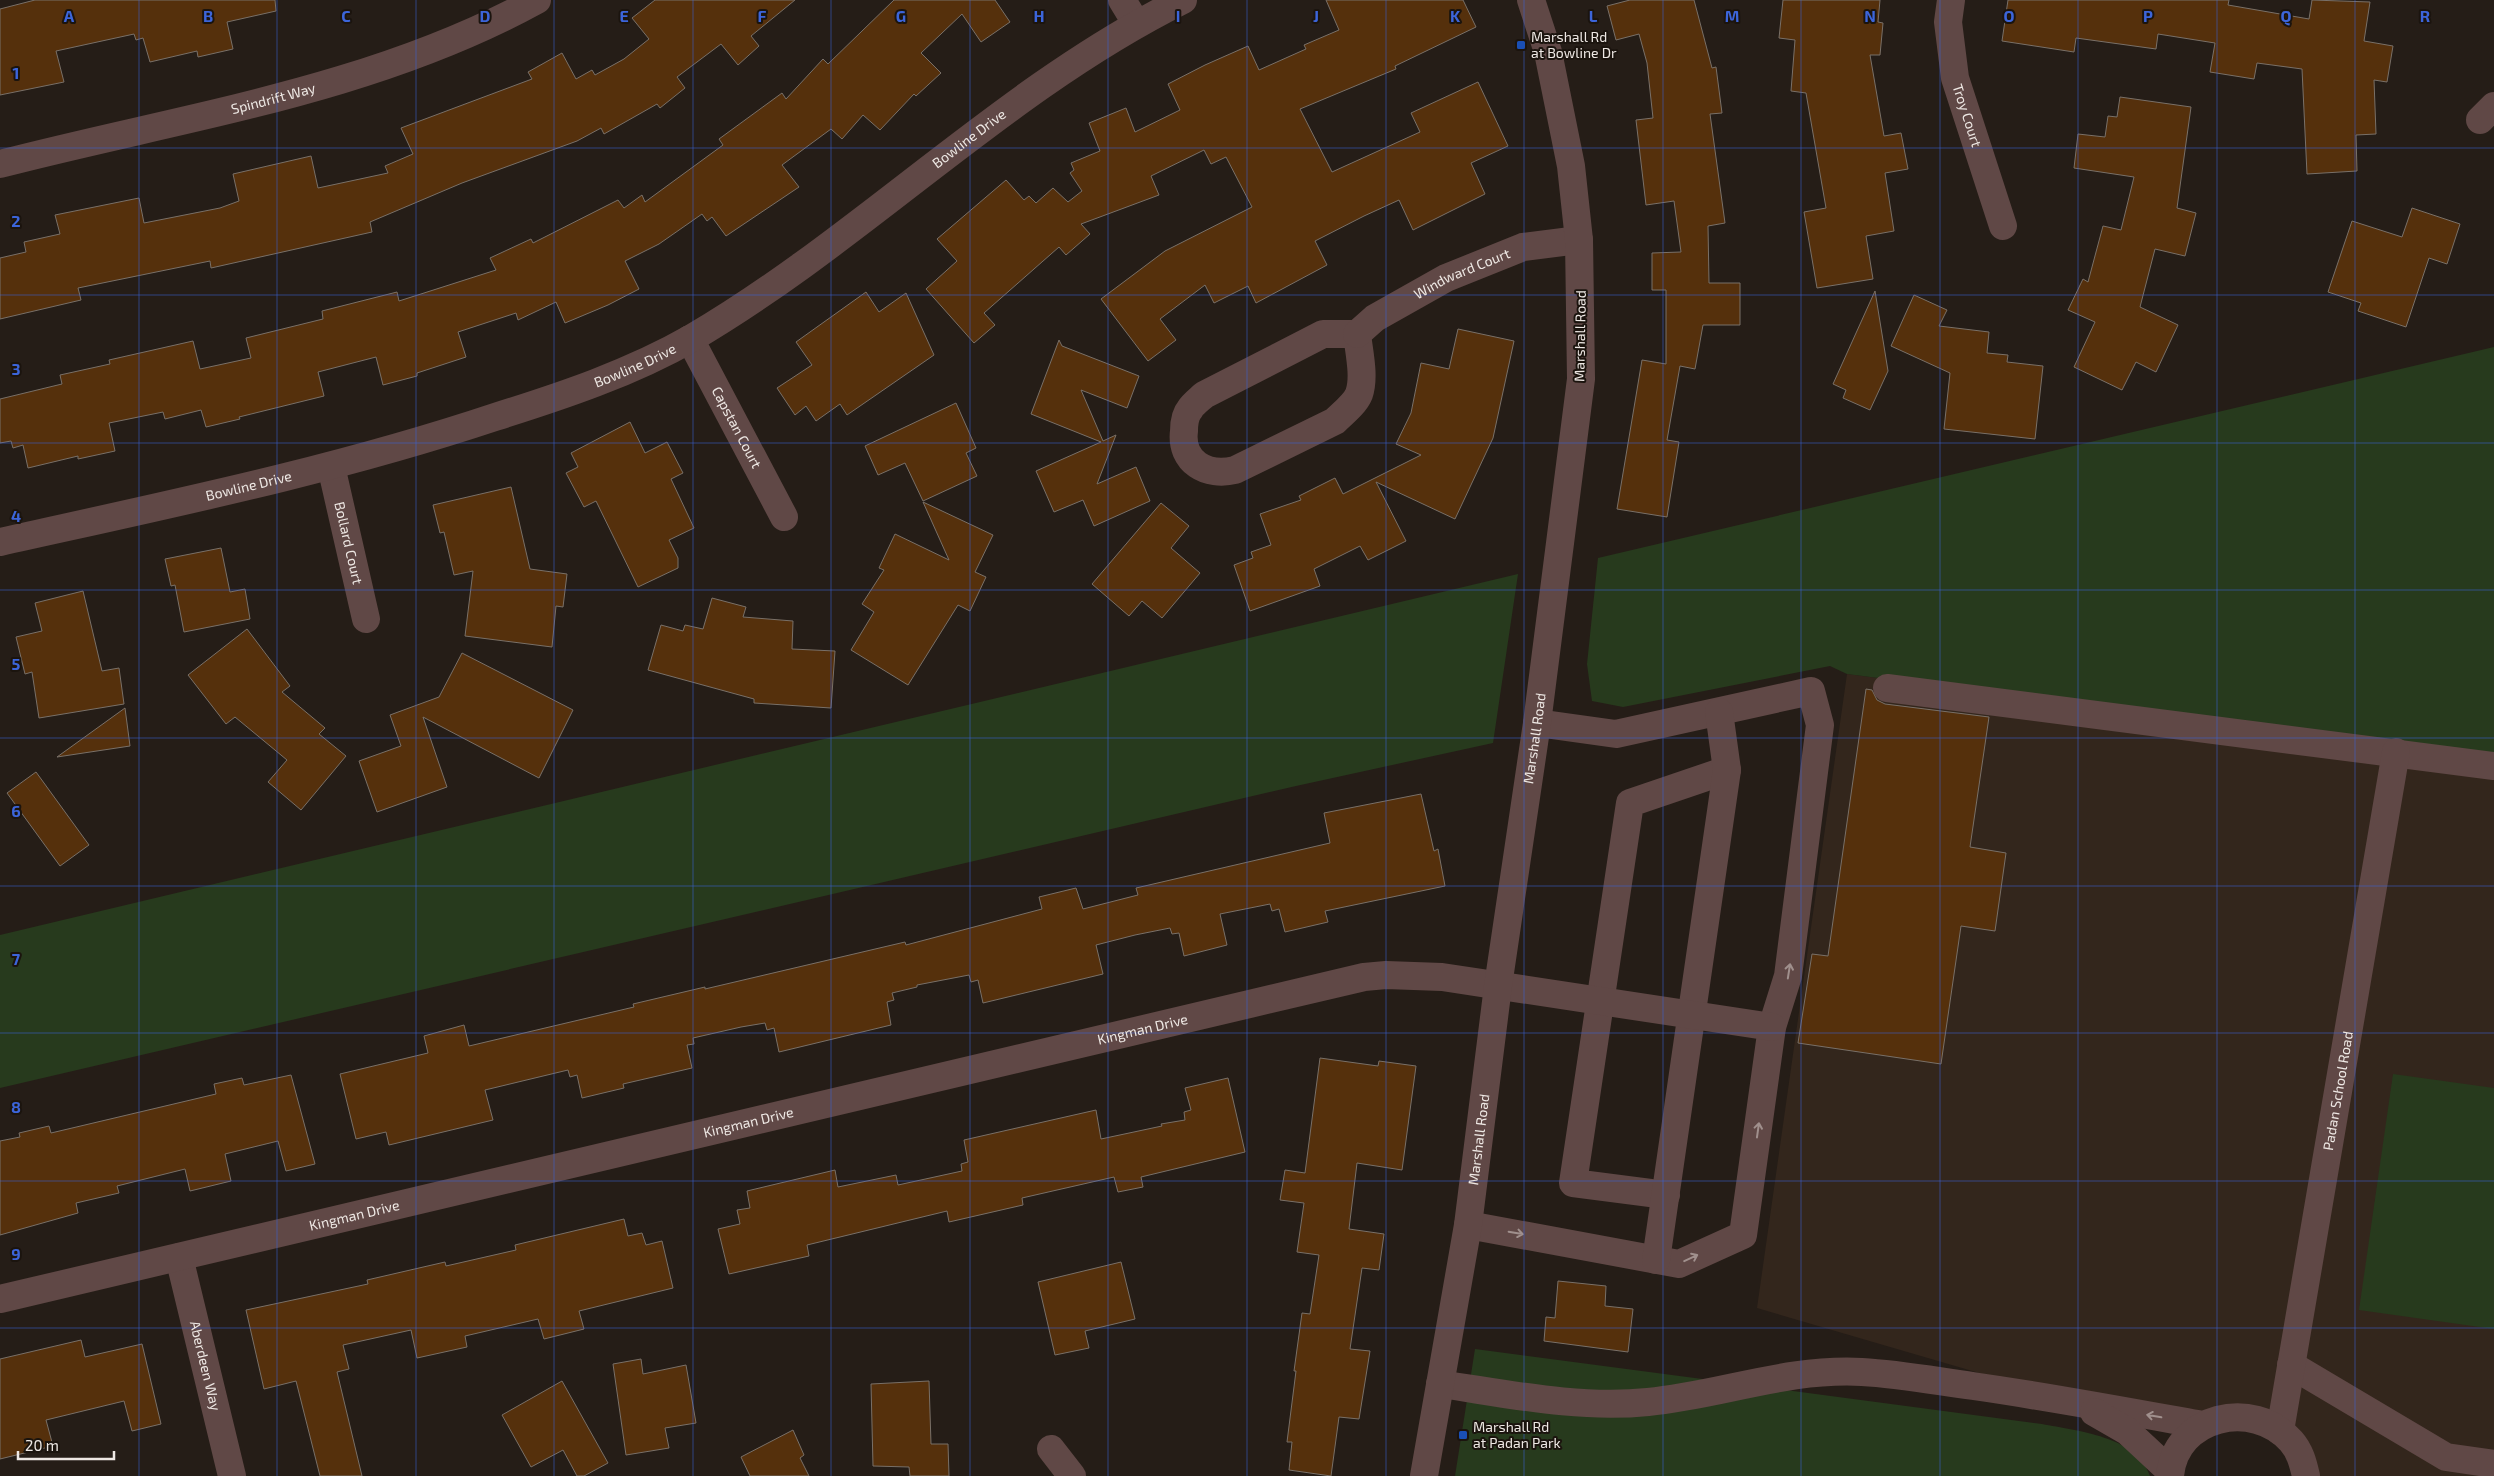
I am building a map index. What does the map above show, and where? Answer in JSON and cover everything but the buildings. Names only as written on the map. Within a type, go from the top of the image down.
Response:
[{"type":"street","name":"Spindrift Way","points":[[0,164],[235,110],[388,65],[496,22],[536,0]]},
{"type":"street","points":[[1122,0],[1136,23]]},
{"type":"street","name":"Bowline Drive","points":[[0,542],[235,490],[414,444],[560,396],[658,356],[748,304],[1060,71],[1136,23],[1183,0]]},
{"type":"street","name":"Marshall Road","points":[[1424,1476],[1468,1224],[1498,986],[1537,723],[1581,379],[1579,240],[1571,166],[1548,52],[1531,0]]},
{"type":"street","name":"Troy Court","points":[[1951,0],[1948,22],[1955,78],[2003,226]]},
{"type":"street","name":"Windward Court","points":[[1357,334],[1375,318],[1446,278],[1523,246],[1579,240]]},
{"type":"street","points":[[1323,334],[1357,334],[1360,380],[1358,395],[1335,421],[1235,470],[1224,473],[1209,471],[1195,464],[1186,452],[1183,437],[1185,421],[1190,409],[1204,395],[1323,334]]},
{"type":"street","name":"Capstan Court","points":[[690,339],[784,517]]},
{"type":"street","name":"Bollard Court","points":[[331,466],[366,619]]},
{"type":"street","points":[[1887,688],[2494,766]]},
{"type":"street","points":[[1468,1224],[1679,1264],[1743,1235],[1772,1027],[1788,976],[1820,725],[1811,691],[1616,734],[1537,723]]},
{"type":"street","points":[[1656,1260],[1727,770],[1719,712]]},
{"type":"street","name":"Padan School Road","points":[[2280,1431],[2396,752]]},
{"type":"street","points":[[1666,1195],[1573,1183],[1630,804],[1727,770]]},
{"type":"street","name":"Kingman Drive","points":[[0,1299],[1364,977],[1386,975],[1442,978],[1772,1027]]},
{"type":"street","name":"Aberdeen Way","points":[[179,1258],[232,1476]]},
{"type":"street","points":[[2291,1365],[2446,1457],[2494,1464]]},
{"type":"street","points":[[1440,1384],[1561,1402],[1612,1404],[1684,1398],[1789,1375],[1861,1372],[1908,1376],[2075,1401],[2202,1424],[2229,1417],[2246,1417],[2262,1420],[2280,1431],[2291,1441],[2302,1458],[2306,1476]]},
{"type":"street","points":[[2075,1401],[2127,1431],[2170,1474],[2176,1452],[2202,1424]]},
{"type":"street","points":[[1051,1449],[1072,1476]]},
{"type":"shaded area","points":[[1847,674],[2494,756],[2494,1476],[2296,1476],[2280,1431],[2075,1401],[1757,1308]]},
{"type":"green space","points":[[2494,347],[2494,756],[1847,674],[1830,666],[1623,707],[1592,701],[1587,664],[1598,558]]},
{"type":"green space","points":[[1518,574],[1493,743],[1296,786],[0,1088],[0,935]]},
{"type":"green space","points":[[2393,1074],[2494,1088],[2494,1329],[2359,1310]]},
{"type":"green space","points":[[1475,1349],[2072,1429],[2104,1438],[2133,1452],[2143,1463],[2150,1476],[1455,1476]]},
{"type":"place","name":"Marshall Rd at Bowline Dr","points":[[1521,45]]},
{"type":"place","name":"Marshall Rd at Padan Park","points":[[1463,1435]]}]
